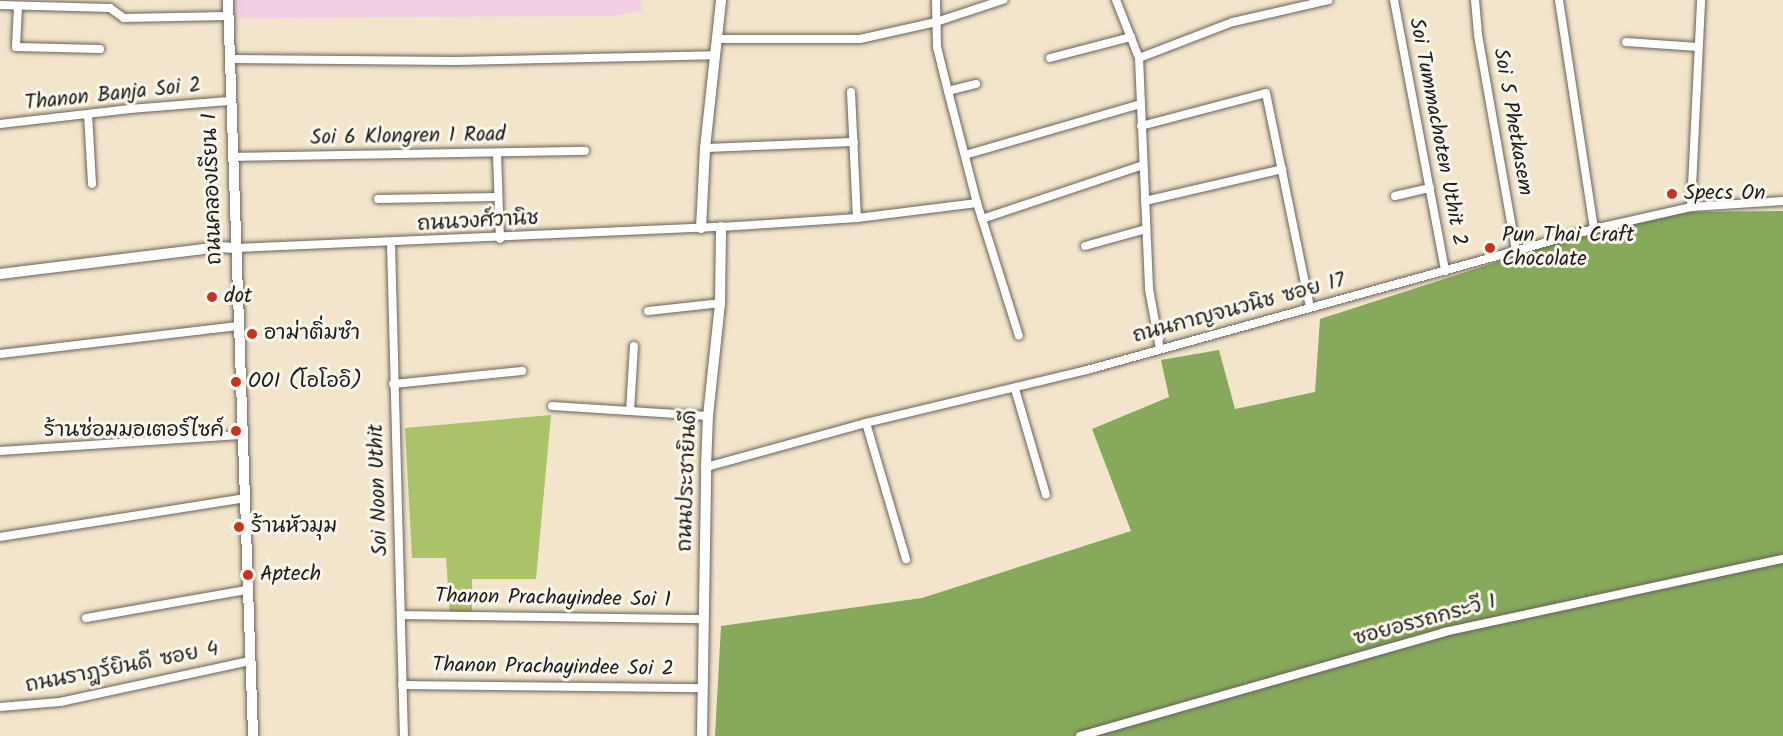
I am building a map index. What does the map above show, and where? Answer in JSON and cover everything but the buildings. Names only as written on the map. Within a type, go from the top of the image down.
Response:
[{"type":"street","name":"ถนนคลองเรียน 1","points":[[228,0],[229,101],[246,498],[253,736]]},
{"type":"street","points":[[701,228],[705,148],[721,0]]},
{"type":"street","points":[[936,0],[937,47],[977,203],[1019,336]]},
{"type":"street","points":[[716,39],[860,39],[936,22],[1003,0]]},
{"type":"street","points":[[1116,0],[1139,58],[1149,289],[1160,348]]},
{"type":"street","points":[[1139,58],[1233,22],[1329,0]]},
{"type":"street","name":"Soi Tummachoten Uthit 2","points":[[1394,0],[1445,271]]},
{"type":"street","name":"Soi 5 Phetkasem","points":[[1475,0],[1478,35],[1516,250]]},
{"type":"street","points":[[1559,0],[1594,230]]},
{"type":"street","points":[[1691,207],[1701,0]]},
{"type":"street","points":[[0,5],[110,4],[124,18],[228,16]]},
{"type":"street","points":[[18,6],[16,47],[100,50]]},
{"type":"street","points":[[1050,58],[1131,37]]},
{"type":"street","points":[[1626,42],[1698,47]]},
{"type":"street","points":[[230,59],[456,61],[714,55]]},
{"type":"street","points":[[948,91],[976,84]]},
{"type":"street","points":[[851,92],[857,218]]},
{"type":"street","points":[[1141,126],[1266,93],[1310,307]]},
{"type":"street","name":"Thanon Banja Soi 2","points":[[0,124],[229,101]]},
{"type":"street","points":[[964,154],[1140,104]]},
{"type":"street","points":[[88,114],[92,184]]},
{"type":"street","points":[[705,148],[854,142]]},
{"type":"street","name":"Soi 6 Klongren 1 Road","points":[[232,157],[585,152]]},
{"type":"street","points":[[497,154],[500,239]]},
{"type":"street","points":[[982,219],[1143,165]]},
{"type":"street","points":[[1145,201],[1282,169]]},
{"type":"street","points":[[1395,196],[1430,188]]},
{"type":"street","points":[[378,199],[498,197]]},
{"type":"street","name":"ถนนกาญจนวนิช ซอย 17","points":[[706,467],[866,423],[1015,389],[1594,230],[1691,207],[1783,201]]},
{"type":"street","name":"ถนนวงศ์วานิช","points":[[236,248],[500,239],[721,227],[857,218],[977,203]]},
{"type":"street","name":"ถนนประชายินดี","points":[[702,736],[706,467],[708,416],[720,303],[721,227]]},
{"type":"street","points":[[1085,246],[1146,229]]},
{"type":"street","name":"Soi Noon Uthit","points":[[391,243],[404,736]]},
{"type":"street","points":[[0,274],[220,247],[236,248]]},
{"type":"street","points":[[648,311],[720,303]]},
{"type":"street","points":[[0,354],[238,326]]},
{"type":"street","points":[[630,411],[634,346]]},
{"type":"street","points":[[393,384],[522,371]]},
{"type":"street","points":[[1015,389],[1046,495]]},
{"type":"street","points":[[552,406],[708,416]]},
{"type":"street","points":[[866,423],[906,559]]},
{"type":"street","points":[[0,451],[243,435]]},
{"type":"street","points":[[0,537],[246,498]]},
{"type":"street","name":"ซอยอรรถกระวี 1","points":[[1080,736],[1444,632],[1783,559]]},
{"type":"street","points":[[86,618],[247,590]]},
{"type":"street","name":"Thanon Prachayindee Soi 1","points":[[401,615],[704,619]]},
{"type":"street","name":"ถนนราฎร์ยินดี ซอย 4","points":[[0,707],[60,702],[250,661]]},
{"type":"street","name":"Thanon Prachayindee Soi 2","points":[[402,685],[703,688]]},
{"type":"shaded area","points":[[232,0],[639,0],[643,10],[613,16],[233,18]]},
{"type":"green space","points":[[1783,211],[1783,736],[715,736],[721,626],[922,598],[1131,531],[1092,429],[1169,397],[1161,360],[1219,350],[1235,409],[1315,392],[1320,319],[1565,240],[1682,212]]},
{"type":"green space","points":[[551,415],[536,579],[472,579],[472,611],[450,615],[446,558],[412,558],[405,428]]},
{"type":"place","name":"Specs On","points":[[1672,194]]},
{"type":"place","name":"Pun Thai Craft Chocolate","points":[[1490,248]]},
{"type":"place","name":"dot","points":[[212,297]]},
{"type":"place","name":"อาม่าติ่มซำ","points":[[252,334]]},
{"type":"place","name":"OOI (โอโออิ)","points":[[236,382]]},
{"type":"place","name":"ร้านซ่อมมอเตอร์ไซค์","points":[[236,431]]},
{"type":"place","name":"ร้านหัวมุม","points":[[239,527]]},
{"type":"place","name":"Aptech","points":[[248,575]]}]
